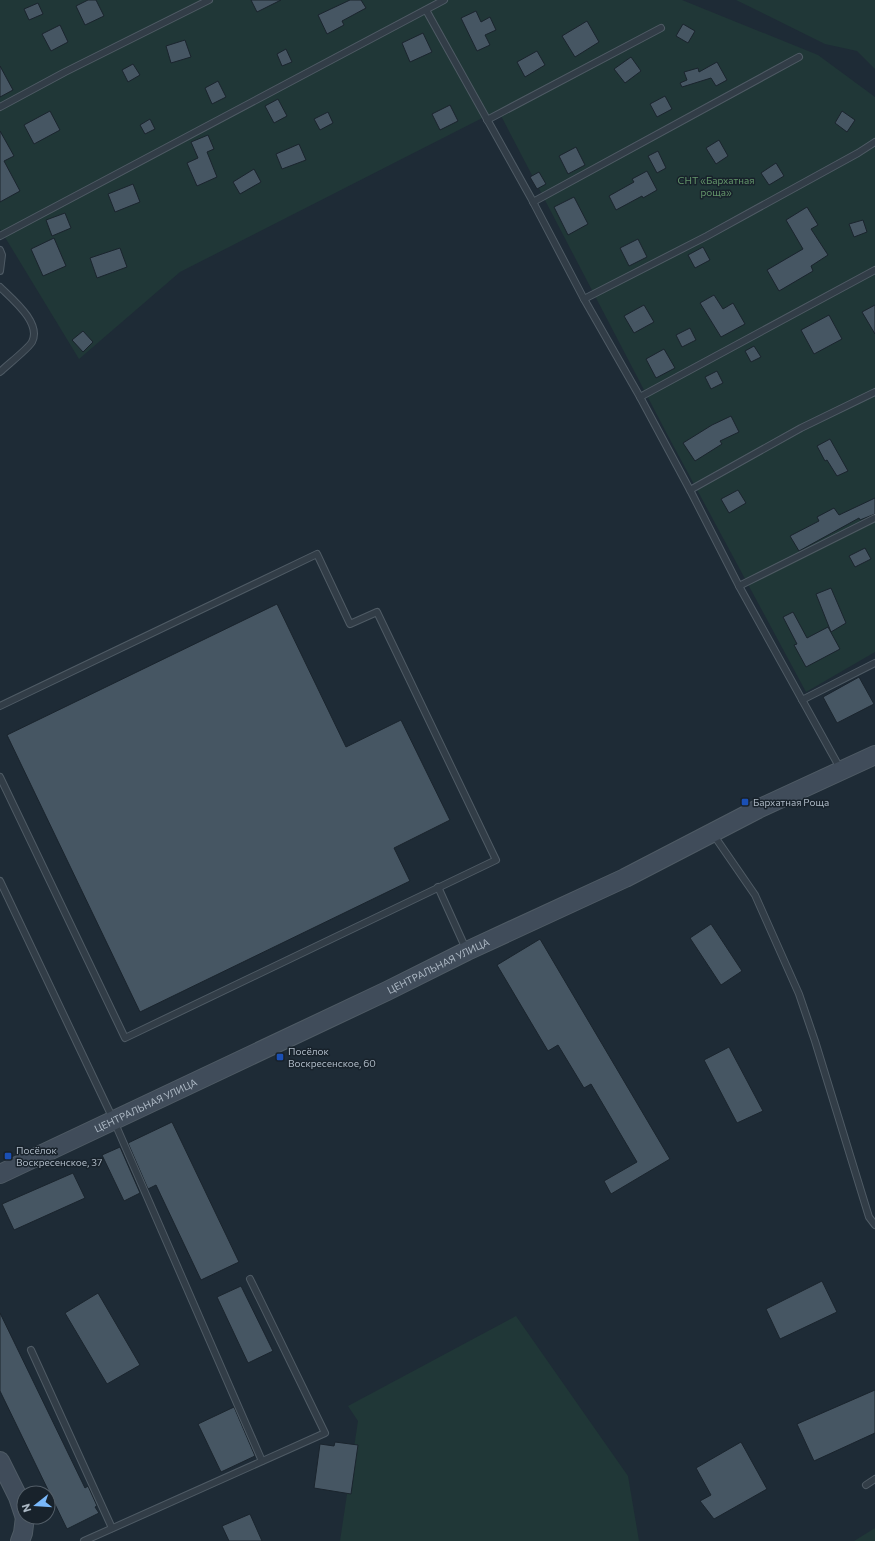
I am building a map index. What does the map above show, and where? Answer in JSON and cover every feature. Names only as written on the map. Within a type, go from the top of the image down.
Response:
[{"type":"main road","name":"ЦЕНТРАЛЬНАЯ УЛИЦА","points":[[0,1174],[387,991],[467,951],[625,878],[758,808],[875,755]]},
{"type":"main road","points":[[0,1461],[16,1493]]},
{"type":"main road","points":[[20,1541],[23,1533],[23,1525]]},
{"type":"lane","points":[[0,107],[65,72],[209,0]]},
{"type":"lane","points":[[0,236],[444,0]]},
{"type":"lane","points":[[426,10],[533,202],[584,299],[640,397],[739,586],[841,770]]},
{"type":"lane","points":[[487,120],[661,28]]},
{"type":"lane","points":[[533,202],[799,58]]},
{"type":"lane","points":[[584,299],[707,236],[833,167],[875,142]]},
{"type":"lane","points":[[0,250],[2,255],[0,271]]},
{"type":"lane","points":[[640,397],[875,270]]},
{"type":"lane","points":[[0,287],[25,312],[32,322],[34,334],[32,343],[0,372]]},
{"type":"lane","points":[[690,490],[801,428],[875,392]]},
{"type":"lane","points":[[739,586],[875,518]]},
{"type":"lane","points":[[0,706],[317,554],[350,624],[377,612],[496,860],[125,1038],[0,777]]},
{"type":"lane","points":[[802,700],[875,663]]},
{"type":"lane","points":[[712,832],[755,895],[798,994],[815,1041],[869,1217],[875,1225]]},
{"type":"lane","points":[[0,881],[114,1121],[262,1461]]},
{"type":"lane","points":[[438,888],[467,951]]},
{"type":"lane","points":[[84,1541],[325,1433],[250,1279]]},
{"type":"lane","points":[[31,1350],[112,1528]]},
{"type":"lane","points":[[866,1485],[875,1479]]},
{"type":"green space","name":"СНТ «Бархатная роща»","points":[[0,0],[682,0],[818,55],[875,97],[875,652],[806,692],[667,434],[498,110],[180,272],[79,359],[0,229]]},
{"type":"green space","points":[[736,0],[875,0],[875,69],[857,51],[825,44]]},
{"type":"green space","points":[[516,1316],[628,1476],[639,1541],[340,1541],[358,1421],[348,1406]]},
{"type":"green space","points":[[875,1528],[875,1541],[854,1541]]},
{"type":"building","points":[[88,0],[96,0],[104,16],[85,25],[76,6]]},
{"type":"building","points":[[251,0],[281,0],[257,12]]},
{"type":"building","points":[[350,0],[361,0],[366,8],[342,21],[344,25],[327,34],[318,15]]},
{"type":"building","points":[[38,3],[43,14],[29,20],[24,9]]},
{"type":"building","points":[[476,11],[481,22],[490,17],[496,30],[485,35],[490,45],[477,51],[461,18]]},
{"type":"building","points":[[587,21],[599,42],[575,57],[562,36]]},
{"type":"building","points":[[683,24],[695,31],[688,43],[676,36]]},
{"type":"building","points":[[60,25],[68,42],[51,51],[42,34]]},
{"type":"building","points":[[423,33],[432,52],[410,62],[402,43]]},
{"type":"building","points":[[185,40],[191,57],[171,63],[166,46]]},
{"type":"building","points":[[286,49],[292,62],[282,66],[277,54]]},
{"type":"building","points":[[537,51],[545,65],[525,77],[517,62]]},
{"type":"building","points":[[631,57],[641,71],[625,83],[614,69]]},
{"type":"building","points":[[717,62],[727,80],[716,86],[711,78],[682,87],[680,83],[687,80],[684,72],[698,68],[699,72]]},
{"type":"building","points":[[133,64],[140,75],[128,82],[122,70]]},
{"type":"building","points":[[0,66],[13,90],[0,97]]},
{"type":"building","points":[[218,81],[226,97],[212,104],[205,88]]},
{"type":"building","points":[[665,96],[672,109],[657,117],[650,104]]},
{"type":"building","points":[[278,99],[287,116],[274,123],[265,106]]},
{"type":"building","points":[[450,105],[458,121],[440,130],[432,114]]},
{"type":"building","points":[[50,111],[60,130],[34,144],[24,125]]},
{"type":"building","points":[[842,111],[855,120],[847,132],[835,123]]},
{"type":"building","points":[[328,112],[333,123],[320,130],[314,119]]},
{"type":"building","points":[[150,119],[155,129],[145,134],[140,125]]},
{"type":"building","points":[[0,131],[14,156],[4,161],[20,191],[0,202]]},
{"type":"building","points":[[208,135],[214,149],[207,152],[217,177],[197,186],[187,163],[198,158],[191,142]]},
{"type":"building","points":[[719,140],[728,156],[716,164],[706,148]]},
{"type":"building","points":[[299,144],[306,160],[282,169],[276,154]]},
{"type":"building","points":[[576,147],[585,165],[568,174],[559,156]]},
{"type":"building","points":[[658,151],[666,168],[657,173],[648,156]]},
{"type":"building","points":[[776,163],[784,176],[769,185],[761,173]]},
{"type":"building","points":[[254,169],[261,182],[240,194],[233,182]]},
{"type":"building","points":[[647,171],[657,190],[616,210],[609,196],[634,182],[632,179]]},
{"type":"building","points":[[539,172],[546,184],[537,189],[530,177]]},
{"type":"building","points":[[133,184],[140,202],[115,212],[108,194]]},
{"type":"building","points":[[574,197],[588,224],[568,235],[554,207]]},
{"type":"building","points":[[807,207],[818,225],[811,229],[828,255],[811,266],[813,271],[779,291],[767,270],[803,249],[786,220]]},
{"type":"building","points":[[65,213],[71,228],[52,236],[46,220]]},
{"type":"building","points":[[863,220],[867,232],[854,237],[849,224]]},
{"type":"building","points":[[54,238],[66,266],[43,276],[31,249]]},
{"type":"building","points":[[638,239],[647,257],[629,266],[620,248]]},
{"type":"building","points":[[703,247],[710,260],[695,268],[688,255]]},
{"type":"building","points":[[120,248],[127,267],[97,278],[90,258]]},
{"type":"building","points":[[714,295],[723,309],[733,303],[745,324],[721,337],[700,303]]},
{"type":"building","points":[[644,305],[654,322],[634,333],[624,316]]},
{"type":"building","points":[[875,305],[875,334],[862,312]]},
{"type":"building","points":[[829,315],[842,339],[814,354],[801,330]]},
{"type":"building","points":[[690,328],[696,340],[682,347],[676,335]]},
{"type":"building","points":[[83,331],[93,342],[83,352],[72,340]]},
{"type":"building","points":[[754,346],[761,357],[751,362],[745,351]]},
{"type":"building","points":[[664,349],[675,368],[656,378],[646,359]]},
{"type":"building","points":[[717,371],[723,383],[711,389],[705,377]]},
{"type":"building","points":[[731,416],[739,432],[720,441],[722,444],[695,461],[683,443],[712,425]]},
{"type":"building","points":[[830,439],[848,471],[837,476],[827,460],[825,461],[817,446]]},
{"type":"building","points":[[738,490],[746,503],[729,513],[721,499]]},
{"type":"building","points":[[875,498],[875,514],[860,520],[859,518],[799,551],[790,536],[819,521],[817,517],[834,508],[839,515]]},
{"type":"building","points":[[865,548],[871,559],[855,567],[849,556]]},
{"type":"building","points":[[831,588],[846,623],[831,632],[816,594]]},
{"type":"building","points":[[277,604],[346,747],[401,720],[450,820],[394,848],[410,881],[140,1012],[7,735]]},
{"type":"building","points":[[793,612],[807,638],[828,627],[840,649],[806,667],[794,645],[797,644],[783,617]]},
{"type":"building","points":[[859,677],[874,704],[837,723],[823,697]]},
{"type":"building","points":[[711,924],[742,971],[721,985],[690,938]]},
{"type":"building","points":[[540,939],[670,1159],[611,1194],[604,1181],[637,1162],[591,1084],[584,1088],[558,1045],[548,1051],[497,965]]},
{"type":"building","points":[[729,1047],[763,1111],[737,1123],[704,1060]]},
{"type":"building","points":[[172,1122],[239,1262],[201,1280],[156,1185],[148,1189],[128,1143]]},
{"type":"building","points":[[120,1147],[140,1193],[124,1201],[102,1155]]},
{"type":"building","points":[[73,1173],[85,1198],[14,1230],[2,1204]]},
{"type":"building","points":[[822,1281],[837,1312],[780,1339],[766,1309]]},
{"type":"building","points":[[241,1286],[273,1351],[248,1363],[217,1297]]},
{"type":"building","points":[[98,1293],[140,1365],[107,1384],[65,1313]]},
{"type":"building","points":[[0,1313],[85,1488],[88,1486],[97,1506],[95,1507],[99,1513],[67,1529],[56,1506],[56,1485],[46,1485],[0,1391]]},
{"type":"building","points":[[875,1390],[875,1433],[814,1461],[797,1424]]},
{"type":"building","points":[[234,1407],[255,1456],[221,1472],[198,1424]]},
{"type":"building","points":[[335,1442],[358,1445],[351,1494],[314,1488],[320,1444],[334,1446]]},
{"type":"building","points":[[741,1442],[767,1489],[714,1519],[700,1501],[711,1495],[696,1468]]},
{"type":"building","points":[[250,1514],[262,1541],[229,1541],[222,1526]]},
{"type":"place","name":"Бархатная Роща","points":[[745,802]]},
{"type":"place","name":"Посёлок Воскресенское, 60","points":[[280,1057]]},
{"type":"place","name":"Посёлок Воскресенское, 37","points":[[8,1156]]}]
